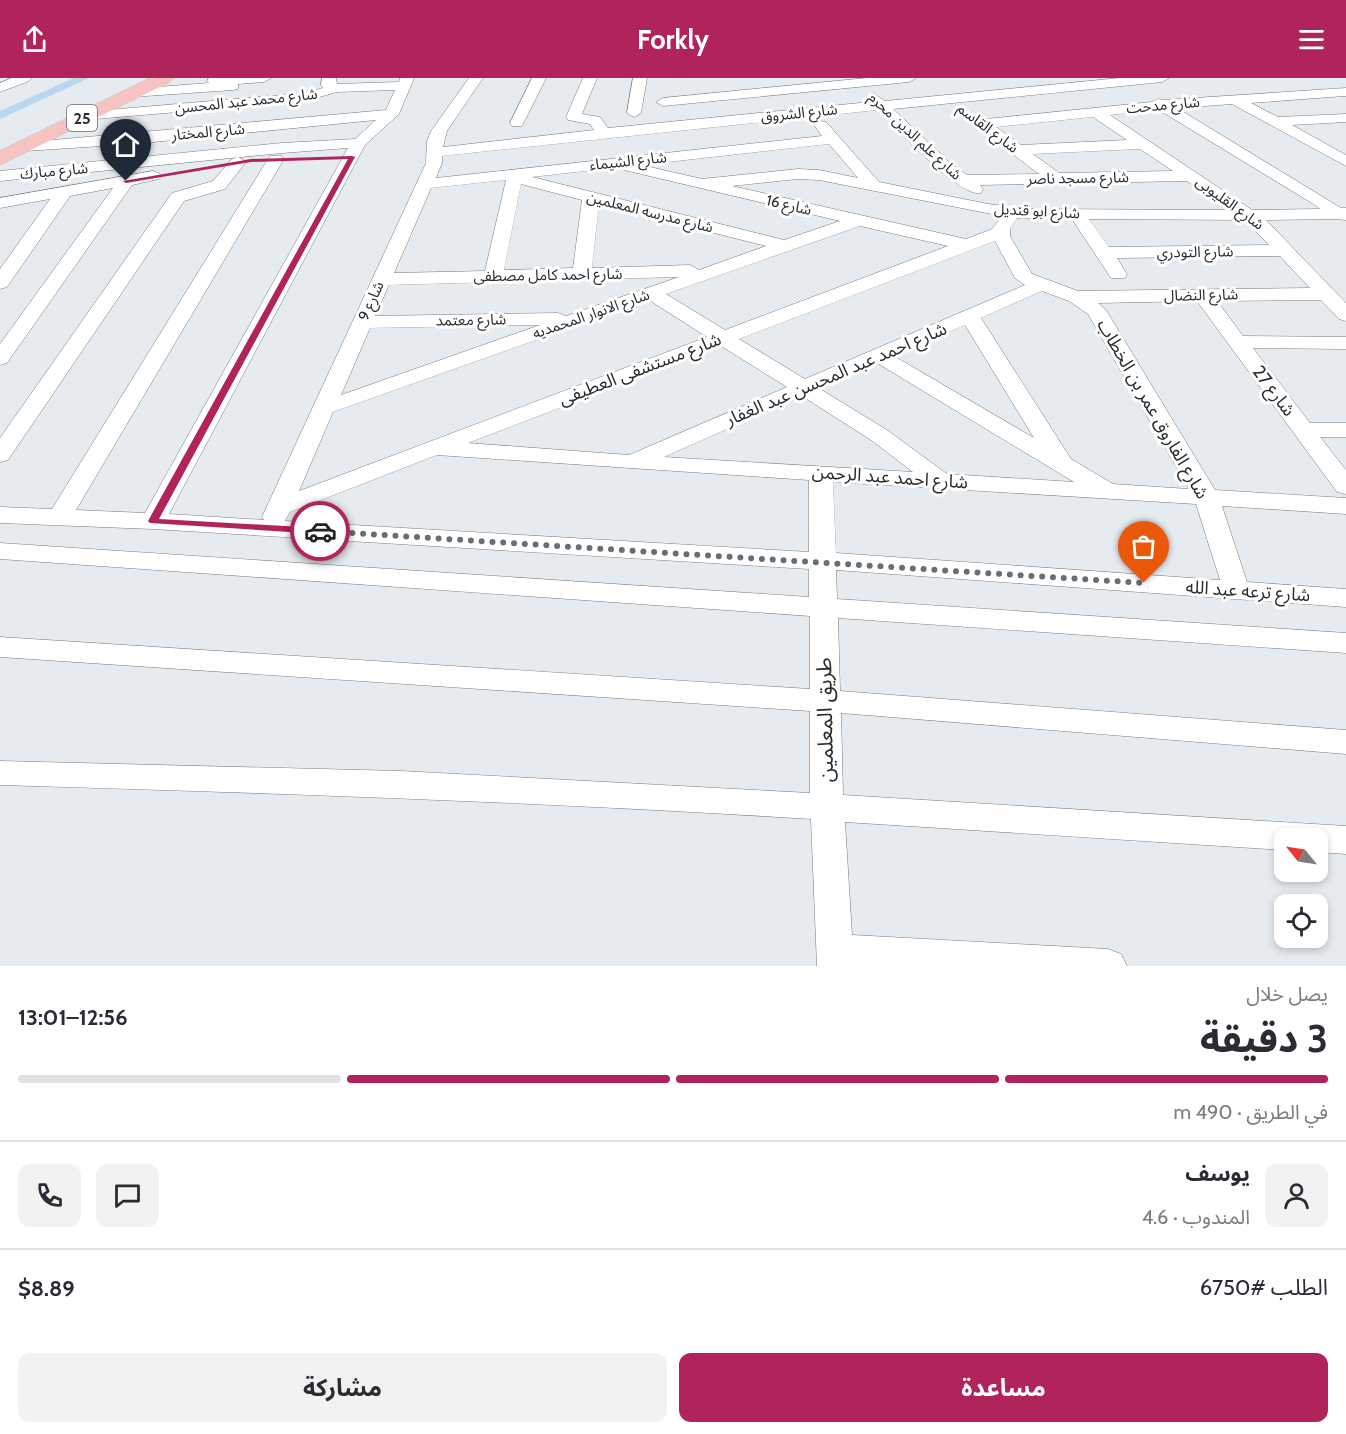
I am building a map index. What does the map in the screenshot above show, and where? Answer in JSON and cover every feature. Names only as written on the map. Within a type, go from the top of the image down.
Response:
[{"type":"highway","name":"25","points":[[0,159],[148,84]]},
{"type":"highway","name":"25","points":[[0,148],[148,84]]},
{"type":"street","points":[[148,84],[264,78]]},
{"type":"street","name":"شارع 9","points":[[275,518],[434,163],[435,141],[439,131],[476,78]]},
{"type":"street","points":[[517,123],[539,78]]},
{"type":"street","points":[[590,78],[573,117],[595,120],[604,133],[617,162]]},
{"type":"street","points":[[634,113],[640,78]]},
{"type":"street","points":[[663,102],[692,94],[759,85],[909,78]]},
{"type":"street","name":"شارع الشروق","points":[[436,152],[604,133],[1162,78]]},
{"type":"street","points":[[1324,78],[1345,93]]},
{"type":"street","points":[[0,80],[21,79]]},
{"type":"street","points":[[0,88],[21,79]]},
{"type":"street","points":[[1127,80],[1161,105],[1343,215]]},
{"type":"street","name":"شارع محمد عبد المحسن","points":[[84,116],[305,97],[326,92],[328,81],[406,82]]},
{"type":"street","name":"شارع علم الدين محرم","points":[[857,81],[943,165],[1008,219]]},
{"type":"street","points":[[148,84],[283,82]]},
{"type":"street","points":[[153,521],[356,150],[371,130],[391,114],[406,82]]},
{"type":"street","name":"شارع مدحت","points":[[982,124],[1161,105],[1345,93]]},
{"type":"street","name":"شارع القاسم","points":[[949,99],[1055,178]]},
{"type":"street","points":[[1233,99],[1346,161]]},
{"type":"street","points":[[58,130],[345,102]]},
{"type":"street","points":[[811,112],[872,184]]},
{"type":"street","name":"شارع القليوبى","points":[[1096,112],[1248,214],[1286,250],[1346,315]]},
{"type":"street","name":"شارع المختار","points":[[25,146],[118,140],[391,114]]},
{"type":"street","points":[[1274,122],[1346,118]]},
{"type":"street","points":[[316,136],[328,121]]},
{"type":"street","points":[[1291,131],[1346,129]]},
{"type":"street","points":[[188,149],[193,133]]},
{"type":"street","name":"شارع الشيماء","points":[[424,184],[515,176],[617,162],[832,139]]},
{"type":"street","points":[[95,167],[118,140]]},
{"type":"street","points":[[1017,150],[1144,144]]},
{"type":"street","name":"شارع مبارك","points":[[0,176],[294,147],[356,150]]},
{"type":"street","points":[[0,185],[62,185],[126,181],[238,162],[356,150]]},
{"type":"street","points":[[59,518],[276,159]]},
{"type":"street","points":[[0,455],[178,197],[219,185],[238,162]]},
{"type":"street","name":"شارع 16","points":[[617,162],[697,184],[967,245]]},
{"type":"street","name":"شارع ابو قنديل","points":[[697,184],[798,174],[819,175],[872,184],[1008,219],[1077,214],[1343,215]]},
{"type":"street","points":[[784,203],[819,175]]},
{"type":"street","points":[[493,276],[515,176]]},
{"type":"street","name":"شارع مدرسه المعلمين","points":[[515,176],[786,246]]},
{"type":"street","name":"شارع مسجد ناصر","points":[[962,180],[1194,176]]},
{"type":"street","points":[[0,359],[126,181]]},
{"type":"street","points":[[3,206],[62,185]]},
{"type":"street","points":[[0,283],[62,185]]},
{"type":"street","points":[[696,223],[737,193]]},
{"type":"street","points":[[582,274],[591,197]]},
{"type":"street","points":[[1077,214],[1118,274]]},
{"type":"street","name":"شارع مستشفى العطيفى","points":[[275,518],[435,448],[967,245],[1008,219]]},
{"type":"street","name":"شارع الفاروق عمر بن الخطاب","points":[[1008,219],[1021,274],[1040,285],[1076,297],[1096,310],[1189,464],[1206,498],[1236,590]]},
{"type":"street","name":"شارع الانوار المحمديه","points":[[324,408],[859,220]]},
{"type":"street","name":"شارع التودري","points":[[1104,253],[1286,250]]},
{"type":"street","name":"شارع احمد كامل مصطفى","points":[[381,279],[716,271]]},
{"type":"street","name":"شارع احمد عبد المحسن عبد الغفار","points":[[632,462],[1040,285]]},
{"type":"street","points":[[651,293],[879,435],[939,480]]},
{"type":"street","name":"شارع النضال","points":[[1076,297],[1326,294]]},
{"type":"street","name":"شارع 27","points":[[1203,296],[1346,487]]},
{"type":"street","points":[[970,316],[1061,463]]},
{"type":"street","name":"شارع معتمد","points":[[362,322],[579,318]]},
{"type":"street","points":[[1238,342],[1346,343]]},
{"type":"street","points":[[878,355],[1108,492]]},
{"type":"street","points":[[1303,430],[1346,430]]},
{"type":"street","name":"شارع احمد عبد الرحمن","points":[[435,448],[1346,506]]},
{"type":"street","name":"طريق المعلمين","points":[[821,473],[827,807],[836,958]]},
{"type":"street","name":"شارع ترعه عبد الله","points":[[0,515],[153,521],[275,518],[823,561],[1346,598]]},
{"type":"street","points":[[0,551],[1346,643]]},
{"type":"street","points":[[0,647],[825,701],[1346,742]]},
{"type":"street","points":[[0,773],[413,785],[827,807],[1346,840]]},
{"type":"street","points":[[836,958],[1107,966]]},
{"type":"waterway","points":[[0,115],[83,78]]},
{"type":"way so far","points":[[320,531],[1144,583]]},
{"type":"route","points":[[126,181],[251,160],[352,157],[153,521],[320,531]]}]
